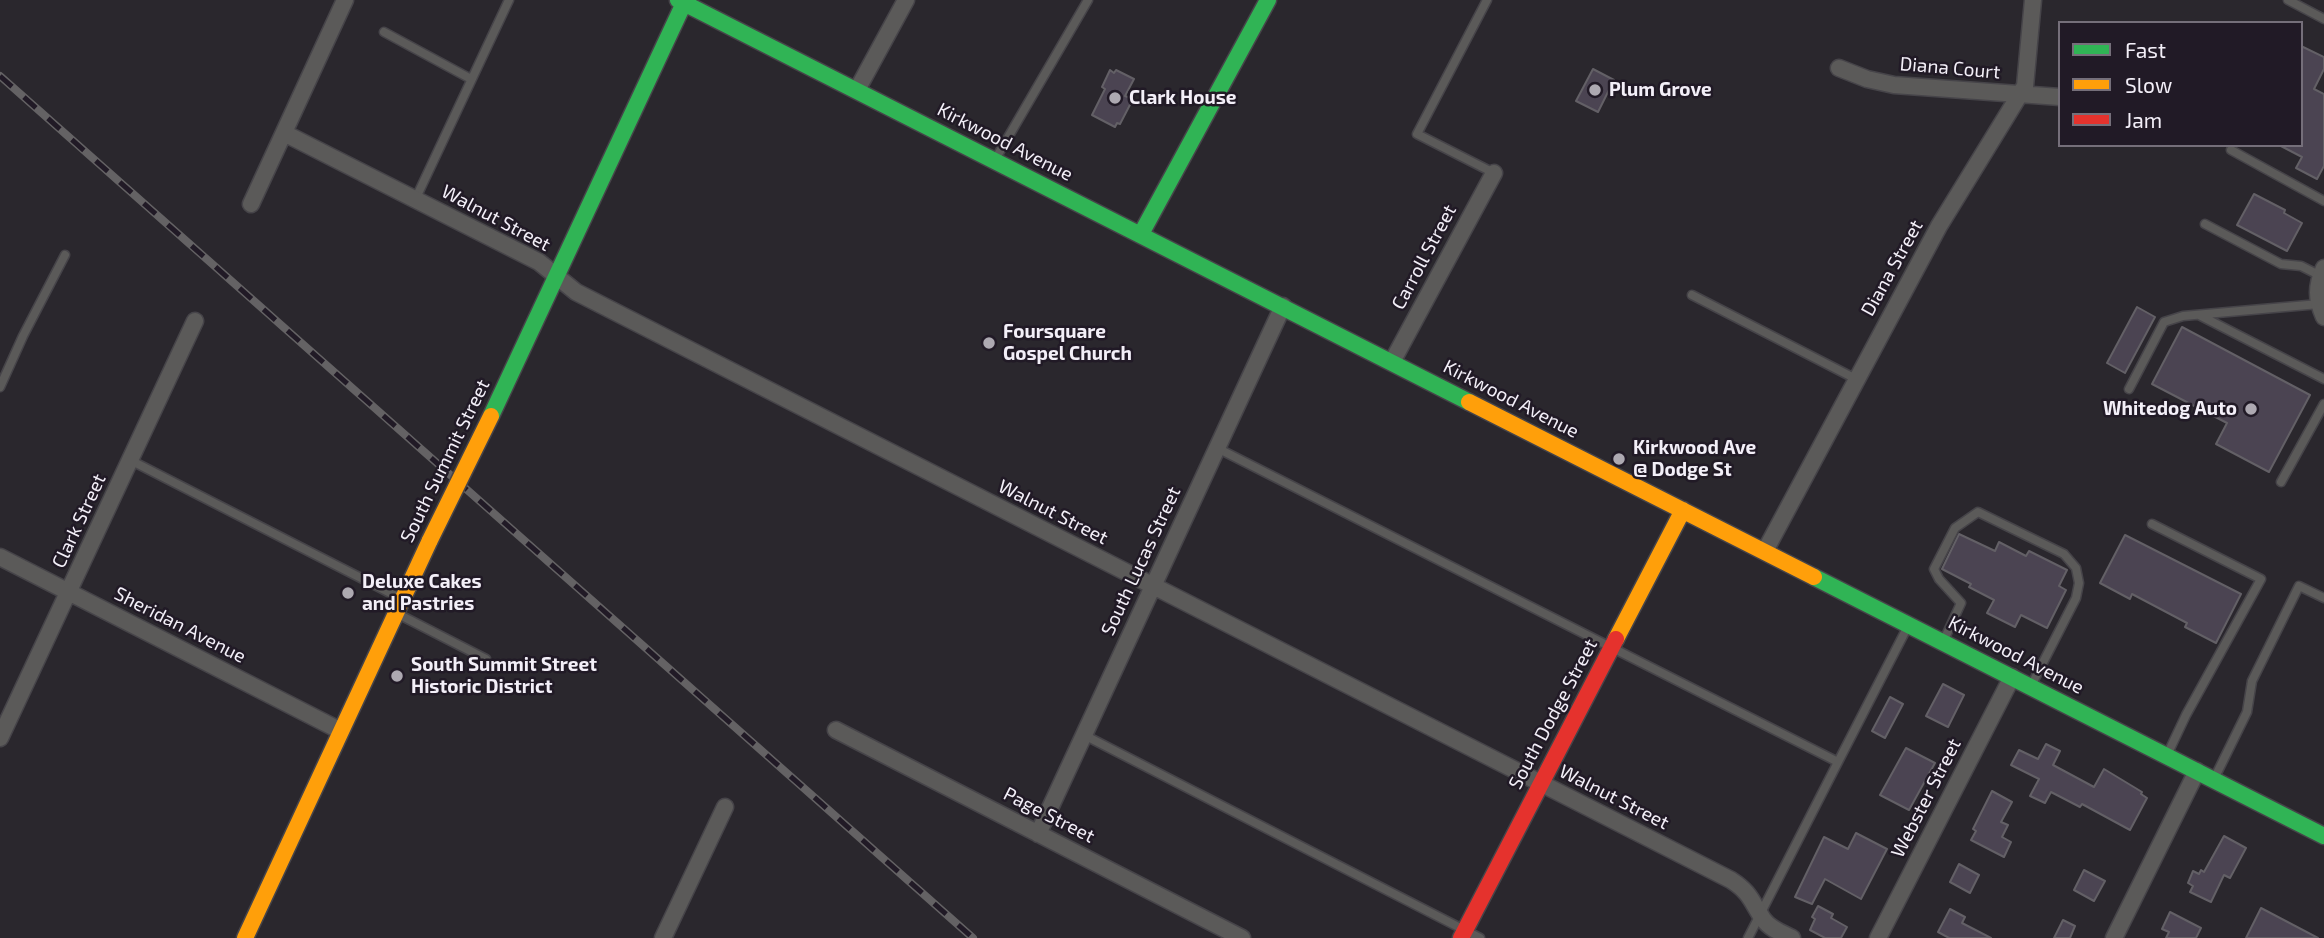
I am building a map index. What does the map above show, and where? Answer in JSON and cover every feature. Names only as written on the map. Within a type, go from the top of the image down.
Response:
[{"type":"main road","points":[[1141,234],[1268,0]]},
{"type":"main road","name":"Kirkwood Avenue","points":[[681,2],[2324,836]]},
{"type":"main road","name":"South Summit Street","points":[[245,938],[430,540],[491,416],[681,2]]},
{"type":"main road","name":"South Dodge Street","points":[[1463,934],[1683,510]]},
{"type":"street","points":[[251,204],[345,0]]},
{"type":"street","points":[[857,90],[906,0]]},
{"type":"street","name":"Diana Street","points":[[1765,551],[1939,226],[2025,86],[2033,0]]},
{"type":"street","name":"Diana Court","points":[[1839,68],[1867,79],[1894,85],[2058,97]]},
{"type":"street","name":"Walnut Street","points":[[284,133],[539,262],[576,292],[1731,880],[1752,898],[1770,926],[1792,938]]},
{"type":"street","name":"Carroll Street","points":[[1392,362],[1494,173]]},
{"type":"street","points":[[2321,311],[2318,287],[2322,272]]},
{"type":"street","name":"South Lucas Street","points":[[1038,834],[1283,306]]},
{"type":"street","name":"Clark Street","points":[[0,738],[195,321]]},
{"type":"street","name":"Sheridan Avenue","points":[[0,557],[341,730]]},
{"type":"street","name":"Webster Street","points":[[1878,938],[2012,677]]},
{"type":"street","name":"Page Street","points":[[836,730],[1242,938]]},
{"type":"street","points":[[2114,938],[2197,771]]},
{"type":"street","points":[[663,938],[725,807]]},
{"type":"lane","points":[[415,200],[509,0]]},
{"type":"lane","points":[[995,160],[1088,0]]},
{"type":"lane","points":[[1488,0],[1417,134],[1494,173]]},
{"type":"lane","points":[[2288,0],[2324,19]]},
{"type":"lane","points":[[384,32],[471,79]]},
{"type":"lane","points":[[2231,150],[2324,201]]},
{"type":"lane","points":[[2205,225],[2281,264],[2322,272]]},
{"type":"lane","points":[[0,387],[23,335],[65,255]]},
{"type":"lane","points":[[1692,295],[1856,379]]},
{"type":"lane","points":[[2129,390],[2164,322],[2199,314],[2321,311]]},
{"type":"lane","points":[[2199,314],[2324,379]]},
{"type":"lane","points":[[2281,482],[2324,404]]},
{"type":"lane","points":[[1217,448],[1838,762]]},
{"type":"lane","points":[[131,460],[399,606],[486,659]]},
{"type":"lane","points":[[1943,641],[1961,603],[1939,579],[1934,569],[1955,528],[1978,512],[2064,554],[2076,568],[2079,583],[2076,598],[2031,687]]},
{"type":"lane","points":[[2152,524],[2261,579],[2186,715],[2167,756]]},
{"type":"lane","points":[[2214,779],[2248,712],[2252,681],[2299,586],[2324,598]]},
{"type":"lane","points":[[1748,938],[1909,624]]},
{"type":"lane","points":[[1084,735],[1463,934],[1480,938]]},
{"type":"building","points":[[2303,47],[2324,57],[2324,69],[2314,89],[2324,94],[2324,166],[2317,179],[2296,168],[2302,157],[2283,147],[2303,147]]},
{"type":"building","name":"Plum Grove","points":[[1593,69],[1614,80],[1598,112],[1576,101]]},
{"type":"building","name":"Clark House","points":[[1110,70],[1114,73],[1116,70],[1134,79],[1125,96],[1133,99],[1120,124],[1117,123],[1115,127],[1092,115],[1105,89],[1102,87]]},
{"type":"building","points":[[2254,194],[2285,210],[2284,213],[2302,223],[2287,251],[2237,225]]},
{"type":"building","points":[[2137,307],[2155,317],[2125,373],[2107,363]]},
{"type":"building","name":"Whitedog Auto","points":[[2182,327],[2310,395],[2269,472],[2216,444],[2227,423],[2152,384]]},
{"type":"building","points":[[1959,534],[1995,551],[1999,542],[2026,556],[2029,551],[2067,570],[2059,586],[2066,590],[2047,628],[2021,615],[2015,627],[1987,613],[1994,600],[1942,569]]},
{"type":"building","points":[[2125,535],[2241,594],[2216,643],[2185,627],[2187,623],[2132,594],[2130,599],[2100,583]]},
{"type":"building","points":[[1943,684],[1964,695],[1948,727],[1926,716]]},
{"type":"building","points":[[1890,697],[1903,704],[1885,738],[1872,731]]},
{"type":"building","points":[[2046,744],[2060,751],[2053,765],[2094,787],[2104,769],[2142,792],[2147,798],[2130,830],[2082,804],[2080,807],[2051,792],[2045,803],[2030,796],[2039,779],[2011,765],[2019,750],[2038,759]]},
{"type":"building","points":[[1906,748],[1935,763],[1909,810],[1880,795]]},
{"type":"building","points":[[1992,791],[2012,802],[2001,822],[2008,825],[2002,837],[2011,842],[2004,857],[1971,840],[1976,831],[1973,829]]},
{"type":"building","points":[[1856,833],[1887,849],[1861,899],[1825,879],[1812,904],[1795,897],[1824,837],[1848,849]]},
{"type":"building","points":[[2224,836],[2246,848],[2230,878],[2224,875],[2211,902],[2190,892],[2193,886],[2188,883],[2193,871],[2199,874],[2201,870],[2204,872]]},
{"type":"building","points":[[1959,864],[1979,875],[1970,893],[1950,882]]},
{"type":"building","points":[[2084,870],[2105,881],[2094,901],[2074,890]]},
{"type":"building","points":[[1818,906],[1833,914],[1831,918],[1847,927],[1841,938],[1825,938],[1810,930],[1815,919],[1812,917]]},
{"type":"building","points":[[2261,908],[2318,938],[2246,938]]},
{"type":"building","points":[[1950,909],[1965,917],[1962,923],[1991,938],[1949,938],[1938,932]]},
{"type":"building","points":[[2170,912],[2201,928],[2196,938],[2166,938],[2169,932],[2162,929]]},
{"type":"building","points":[[2063,920],[2075,926],[2070,938],[2054,938]]},
{"type":"railway","points":[[0,76],[973,938]]},
{"type":"traffic: fast","points":[[678,0],[1469,402]]},
{"type":"traffic: fast","points":[[1141,234],[1268,0]]},
{"type":"traffic: fast","points":[[491,416],[684,3]]},
{"type":"traffic: fast","points":[[1814,577],[2324,836]]},
{"type":"traffic: slow","points":[[1469,402],[1814,577]]},
{"type":"traffic: slow","points":[[430,540],[491,416]]},
{"type":"traffic: slow","points":[[1616,639],[1683,510]]},
{"type":"traffic: slow","points":[[245,938],[430,540]]},
{"type":"traffic: jam","points":[[1461,938],[1616,639]]},
{"type":"place","name":"Plum Grove","points":[[1595,90]]},
{"type":"place","name":"Clark House","points":[[1115,98]]},
{"type":"place","name":"Foursquare Gospel Church","points":[[989,343]]},
{"type":"place","name":"Whitedog Auto","points":[[2251,409]]},
{"type":"place","name":"Kirkwood Ave @ Dodge St","points":[[1619,459]]},
{"type":"place","name":"Deluxe Cakes and Pastries","points":[[348,593]]},
{"type":"place","name":"South Summit Street Historic District","points":[[397,676]]}]
